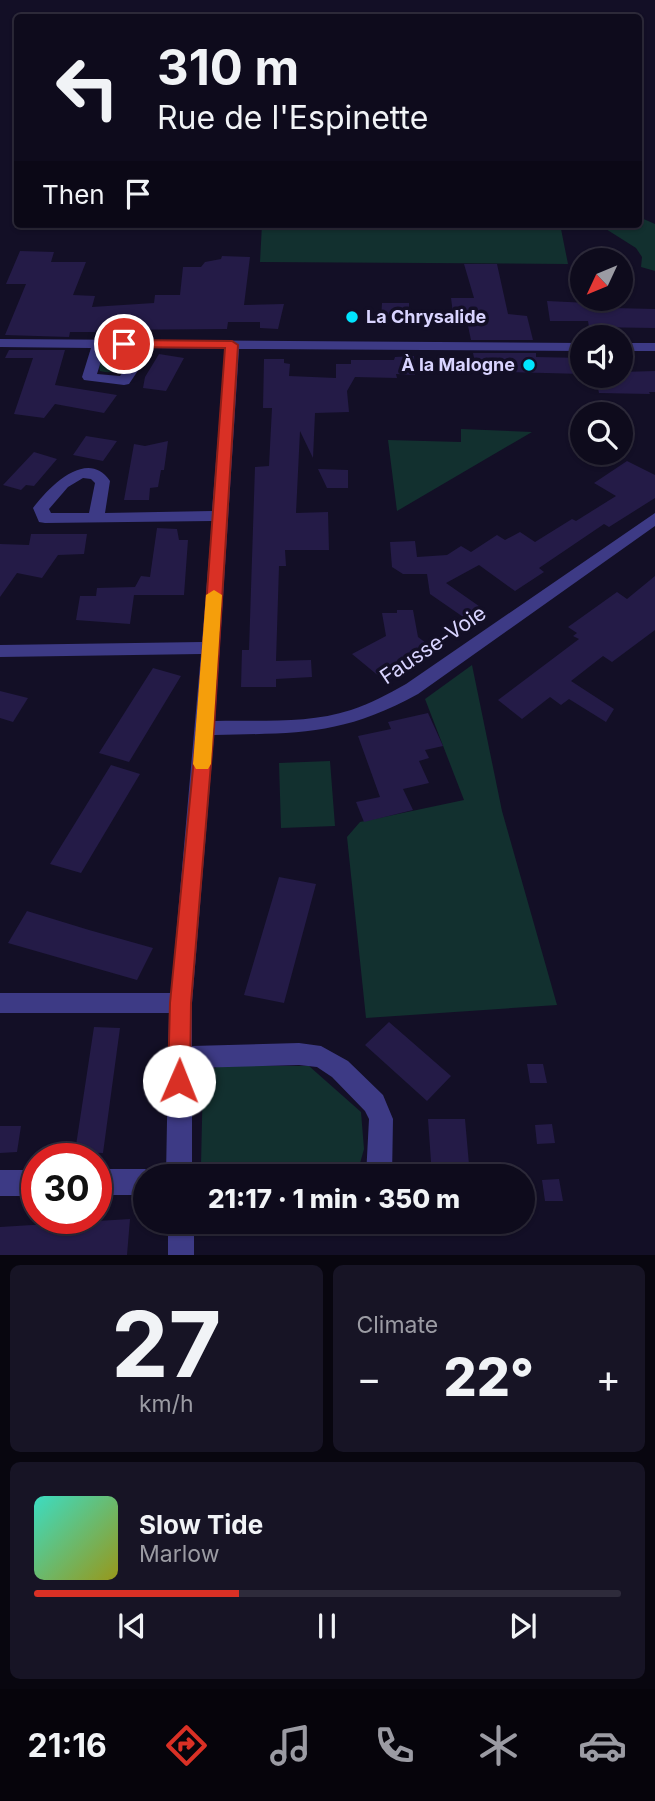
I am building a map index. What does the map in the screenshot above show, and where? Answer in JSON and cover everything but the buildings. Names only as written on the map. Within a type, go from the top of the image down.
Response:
[{"type":"street","points":[[0,343],[570,347]]},
{"type":"street","points":[[99,344],[89,377],[124,381],[149,344]]},
{"type":"street","points":[[179,1164],[181,1003],[205,728],[232,345]]},
{"type":"street","points":[[633,347],[655,347]]},
{"type":"street","points":[[96,518],[221,516]]},
{"type":"street","name":"Fausse-Voie","points":[[205,728],[316,724],[351,717],[385,704],[412,689],[655,518]]},
{"type":"street","points":[[0,651],[210,648]]},
{"type":"street","points":[[0,1003],[181,1003]]},
{"type":"street","points":[[179,1057],[299,1054],[321,1057],[340,1069],[374,1102],[381,1119],[379,1164]]},
{"type":"street","points":[[112,1182],[133,1182]]},
{"type":"street","points":[[0,1183],[21,1183]]},
{"type":"street","points":[[181,1234],[181,1255]]},
{"type":"green space","points":[[642,218],[655,224],[655,271],[641,267],[642,257],[636,248],[604,228],[642,228]]},
{"type":"green space","points":[[262,228],[561,228],[568,264],[260,262]]},
{"type":"green space","points":[[113,350],[124,350],[129,355],[118,370],[100,371],[99,363],[103,355]]},
{"type":"green space","points":[[461,429],[532,432],[397,511],[388,440],[461,442]]},
{"type":"green space","points":[[472,665],[502,811],[557,1005],[366,1018],[347,837],[360,822],[464,800],[425,699]]},
{"type":"green space","points":[[330,761],[335,826],[281,828],[279,763]]},
{"type":"green space","points":[[218,1066],[309,1066],[361,1112],[364,1149],[360,1164],[201,1164],[203,1077]]},
{"type":"slow traffic","points":[[202,764],[214,595]]},
{"type":"place","name":"La Chrysalide","points":[[352,317]]},
{"type":"place","name":"À la Malogne","points":[[529,365]]},
{"type":"route","points":[[124,344],[232,345],[205,728],[181,1003],[179,1081]]}]
